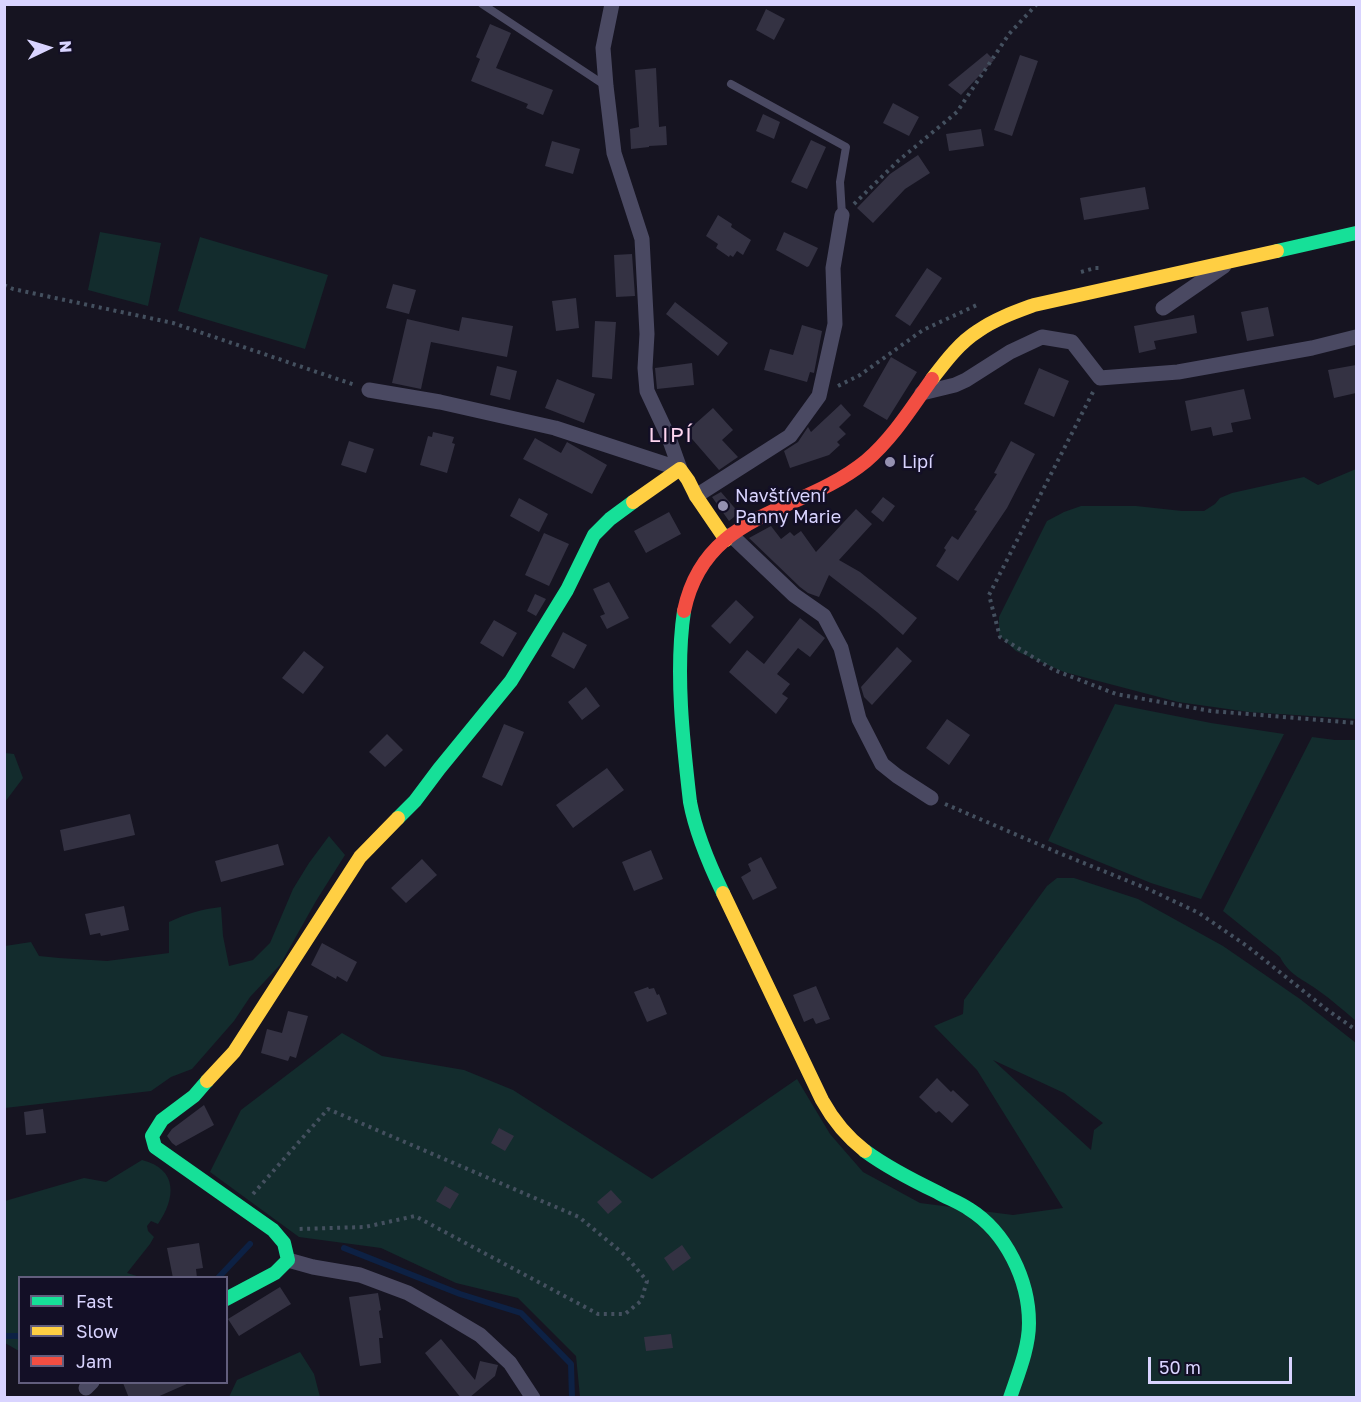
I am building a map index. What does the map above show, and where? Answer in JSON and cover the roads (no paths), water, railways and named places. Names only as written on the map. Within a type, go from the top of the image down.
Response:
[{"type":"street","points":[[612,4],[603,48],[606,86],[614,153],[642,239],[647,334],[645,368],[647,391],[669,438],[680,469],[696,496],[728,537],[794,595],[824,616],[841,648],[859,719],[882,764],[931,798]]},
{"type":"street","points":[[696,496],[789,436],[819,396],[836,324],[833,268],[842,215]]},
{"type":"street","points":[[1010,1398],[1029,1323],[1026,1294],[1013,1260],[1001,1240],[976,1213],[961,1203],[900,1173],[866,1152],[846,1134],[818,1093],[705,853],[697,830],[689,792],[682,712],[681,631],[684,605],[694,579],[714,549],[762,515],[839,479],[870,458],[893,433],[953,354],[968,338],[984,327],[1021,310],[1048,301],[1356,233]]},
{"type":"street","points":[[1163,308],[1231,261]]},
{"type":"street","points":[[922,393],[966,380],[1010,352],[1042,338],[1071,342],[1100,378],[1178,372],[1312,348],[1356,337]]},
{"type":"street","points":[[369,390],[440,402],[555,428],[680,469]]},
{"type":"street","points":[[228,1298],[275,1273],[288,1260],[287,1246],[273,1230],[155,1147],[152,1136],[162,1120],[194,1096],[234,1052],[360,857],[415,801],[511,681],[567,590],[594,535],[610,519],[680,469]]},
{"type":"street","points":[[288,1260],[360,1275],[408,1293],[480,1335],[510,1363],[533,1398]]},
{"type":"lane","points":[[482,4],[606,86]]},
{"type":"lane","points":[[731,84],[846,147],[840,182],[842,215]]},
{"type":"waterway","points":[[220,1276],[250,1244]]},
{"type":"waterway","points":[[344,1248],[460,1294],[521,1313],[571,1364],[572,1398]]},
{"type":"waterway","points":[[4,1336],[18,1336]]},
{"type":"place","name":"Lipí","points":[[890,462]]},
{"type":"place","name":"Navštívení Panny Marie","points":[[723,506]]},
{"type":"district","name":"LIPÍ","points":[[671,435]]}]
